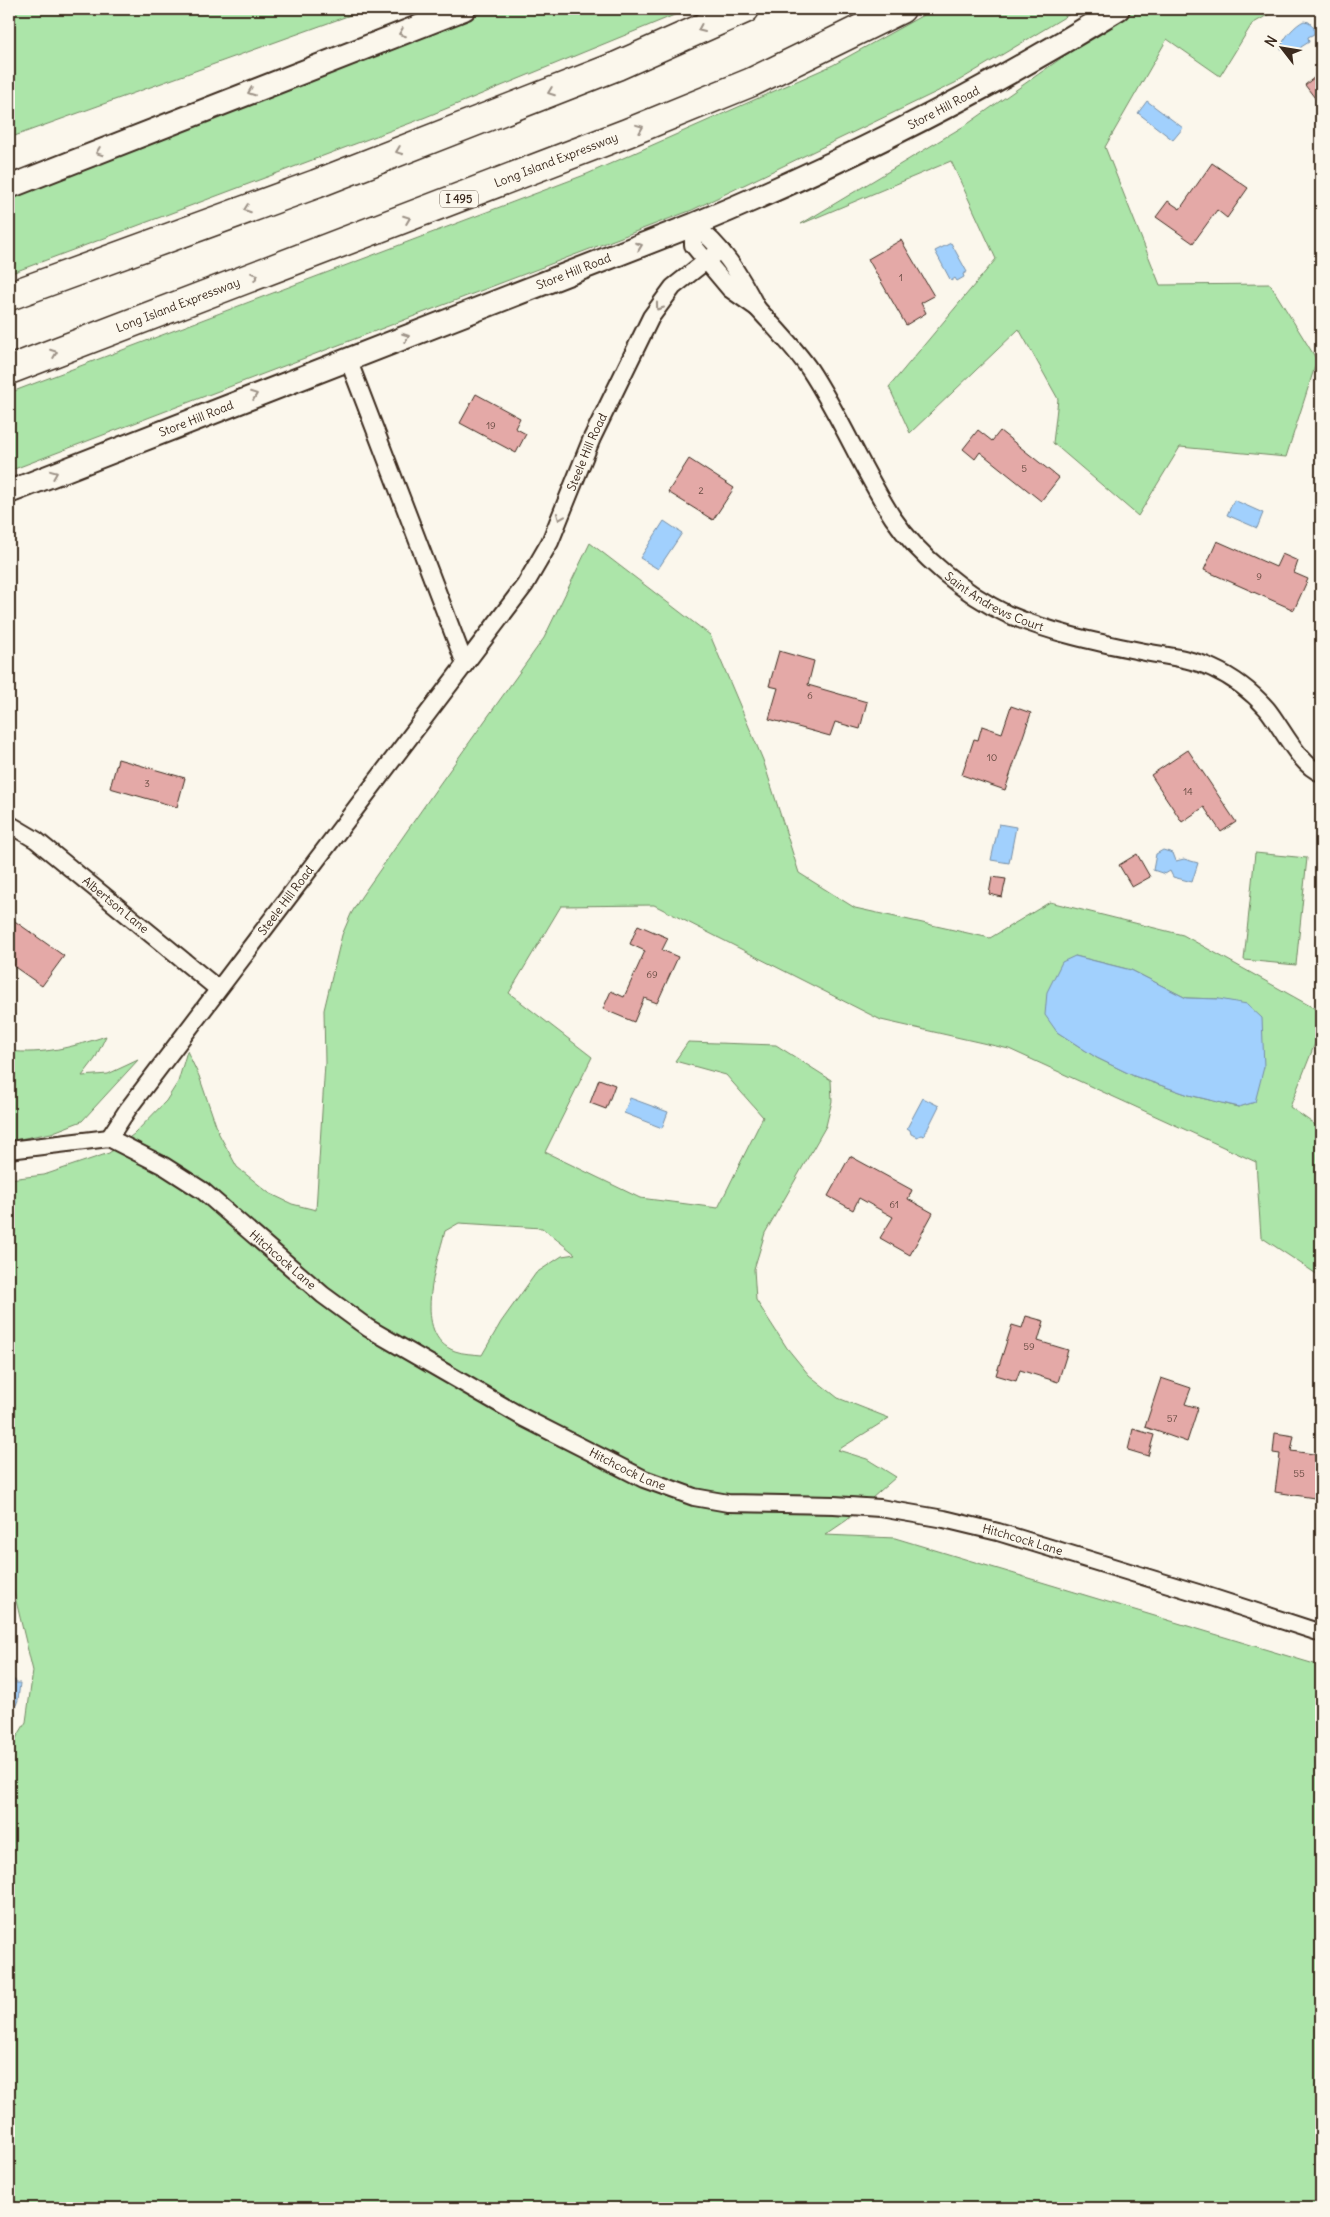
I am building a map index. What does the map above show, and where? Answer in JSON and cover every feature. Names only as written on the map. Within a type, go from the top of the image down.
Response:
[{"type":"highway","points":[[9,296],[316,184],[608,70],[745,9]]},
{"type":"highway","name":"Long Island Expressway","points":[[9,370],[627,133],[752,82],[901,9]]},
{"type":"main road","points":[[9,187],[464,9]]},
{"type":"main road","name":"Store Hill Road","points":[[9,492],[692,225],[801,179],[920,121],[1035,59],[1118,9]]},
{"type":"street","name":"Saint Andrews Court","points":[[692,225],[707,234],[720,250],[743,280],[757,308]]},
{"type":"street","name":"Saint Andrews Court","points":[[692,225],[693,245],[705,260],[730,289],[757,308],[810,369],[894,518],[918,548],[955,582],[1005,613],[1049,630],[1213,668],[1252,693],[1267,710],[1298,754],[1316,771],[1321,772]]},
{"type":"street","name":"Steele Hill Road","points":[[109,1138],[128,1108],[525,584],[550,542],[592,438],[651,317],[673,286],[720,250]]},
{"type":"street","points":[[348,359],[465,664]]},
{"type":"street","name":"Albertson Lane","points":[[9,824],[36,840],[218,990]]},
{"type":"street","points":[[9,1150],[109,1138]]},
{"type":"street","name":"Hitchcock Lane","points":[[109,1138],[164,1166],[203,1191],[323,1295],[368,1328],[524,1418],[644,1479],[694,1497],[728,1503],[886,1508],[944,1519],[998,1532],[1321,1633]]},
{"type":"green space","points":[[9,9],[367,9],[9,138]]},
{"type":"green space","points":[[492,9],[689,9],[416,121],[9,274],[9,192]]},
{"type":"green space","points":[[934,9],[1078,9],[955,83],[692,210],[9,471],[9,393],[587,174],[833,65]]},
{"type":"green space","points":[[1131,9],[1278,9],[1252,24],[1220,76],[1167,39],[1105,147],[1160,285],[1270,284],[1317,360],[1286,457],[1180,447],[1138,516],[1053,443],[1058,399],[1019,329],[910,433],[889,387],[996,259],[951,161],[801,224],[969,123]]},
{"type":"green space","points":[[590,543],[710,635],[763,760],[799,873],[855,908],[990,938],[1050,902],[1183,935],[1321,1012],[1321,1028],[1290,1107],[1321,1129],[1321,1277],[1261,1237],[1256,1162],[1009,1049],[881,1020],[654,905],[561,906],[509,993],[592,1057],[545,1152],[640,1198],[718,1208],[763,1117],[726,1075],[675,1061],[688,1042],[776,1045],[831,1080],[832,1101],[826,1126],[765,1233],[754,1269],[756,1300],[787,1348],[809,1375],[838,1398],[889,1418],[838,1450],[867,1459],[896,1477],[847,1520],[825,1535],[895,1538],[1321,1666],[1321,2208],[9,2208],[9,1750],[26,1722],[33,1671],[9,1572],[9,1179],[44,1175],[109,1153],[134,1134],[166,1101],[178,1082],[187,1051],[199,1076],[219,1134],[237,1167],[269,1193],[292,1204],[316,1210],[325,1063],[324,1010],[342,935],[361,897],[544,638]],"holes":[[[1075,956],[1131,970],[1186,998],[1219,999],[1255,1102],[1238,1107],[1189,1095],[1134,1076],[1097,1058],[1057,1032]],[[459,1223],[542,1228],[575,1254],[562,1256],[536,1273],[501,1322],[482,1355],[458,1352],[442,1343],[434,1330],[430,1314],[433,1279],[445,1231]]]},
{"type":"green space","points":[[1255,853],[1307,858],[1296,965],[1244,960]]},
{"type":"green space","points":[[106,1036],[95,1059],[82,1076],[108,1074],[138,1060],[82,1121],[51,1133],[9,1141],[9,1051],[46,1051],[82,1044]]},
{"type":"water","points":[[1304,21],[1309,22],[1314,28],[1314,34],[1308,37],[1309,42],[1301,47],[1299,52],[1281,49],[1283,41],[1297,25]]},
{"type":"water","points":[[1147,101],[1183,128],[1173,140],[1138,113]]},
{"type":"water","points":[[951,243],[967,272],[963,274],[964,277],[957,281],[955,278],[951,281],[935,251]]},
{"type":"water","points":[[1234,500],[1263,513],[1257,528],[1227,515]]},
{"type":"water","points":[[664,521],[682,533],[658,569],[640,558]]},
{"type":"water","points":[[999,824],[1016,827],[1009,863],[991,860]]},
{"type":"water","points":[[1163,850],[1173,853],[1176,861],[1184,859],[1198,863],[1192,882],[1173,877],[1170,871],[1165,874],[1153,870],[1156,854]]},
{"type":"water","points":[[1075,956],[1131,970],[1186,998],[1219,999],[1247,1004],[1262,1018],[1264,1067],[1255,1102],[1239,1107],[1189,1095],[1134,1076],[1097,1058],[1057,1032],[1045,1015],[1047,992],[1062,962]]},
{"type":"water","points":[[630,1098],[668,1112],[662,1128],[624,1113]]},
{"type":"water","points":[[923,1098],[939,1106],[924,1136],[917,1137],[911,1134],[907,1128]]},
{"type":"water","points":[[9,1680],[15,1680],[16,1683],[20,1683],[18,1700],[12,1716],[9,1715]]},
{"type":"building","points":[[1321,72],[1321,106],[1305,85]]},
{"type":"building","points":[[1212,163],[1248,188],[1227,218],[1217,210],[1193,243],[1156,217],[1168,201],[1180,209]]},
{"type":"building","points":[[901,240],[934,296],[921,303],[926,313],[906,325],[868,259]]},
{"type":"building","points":[[476,394],[520,418],[515,428],[526,434],[516,453],[460,423]]},
{"type":"building","points":[[978,430],[992,441],[1000,431],[1059,478],[1041,501],[980,452],[975,459],[963,449]]},
{"type":"building","points":[[689,459],[734,488],[713,520],[668,492]]},
{"type":"building","points":[[1217,541],[1276,567],[1282,554],[1298,561],[1294,573],[1308,579],[1294,610],[1204,570]]},
{"type":"building","points":[[779,651],[814,661],[808,685],[867,702],[860,729],[835,722],[830,736],[769,719],[778,688],[769,686]]},
{"type":"building","points":[[1011,706],[1031,713],[1005,790],[962,775],[974,739],[978,740],[982,726],[1002,733]]},
{"type":"building","points":[[1188,750],[1236,822],[1221,832],[1204,807],[1182,822],[1151,775]]},
{"type":"building","points":[[118,759],[185,778],[177,807],[110,788]]},
{"type":"building","points":[[1137,854],[1150,877],[1132,887],[1119,865]]},
{"type":"building","points":[[992,877],[1006,879],[1002,897],[989,894]]},
{"type":"building","points":[[9,917],[64,956],[42,986],[9,963]]},
{"type":"building","points":[[638,925],[668,938],[662,950],[678,957],[657,1003],[644,998],[634,1022],[603,1009],[611,991],[624,997],[645,951],[630,944]]},
{"type":"building","points":[[599,1079],[615,1085],[606,1109],[590,1103]]},
{"type":"building","points":[[850,1156],[912,1190],[908,1199],[933,1213],[910,1255],[880,1238],[893,1217],[859,1198],[853,1210],[828,1196]]},
{"type":"building","points":[[1026,1316],[1044,1321],[1038,1341],[1068,1350],[1058,1382],[1020,1370],[1016,1381],[996,1375],[1012,1325],[1022,1328]]},
{"type":"building","points":[[1161,1378],[1191,1388],[1185,1404],[1198,1408],[1187,1442],[1145,1427]]},
{"type":"building","points":[[1133,1429],[1154,1435],[1148,1456],[1128,1450]]},
{"type":"building","points":[[1275,1433],[1294,1436],[1291,1451],[1321,1455],[1321,1499],[1275,1492],[1280,1454],[1273,1453]]}]
